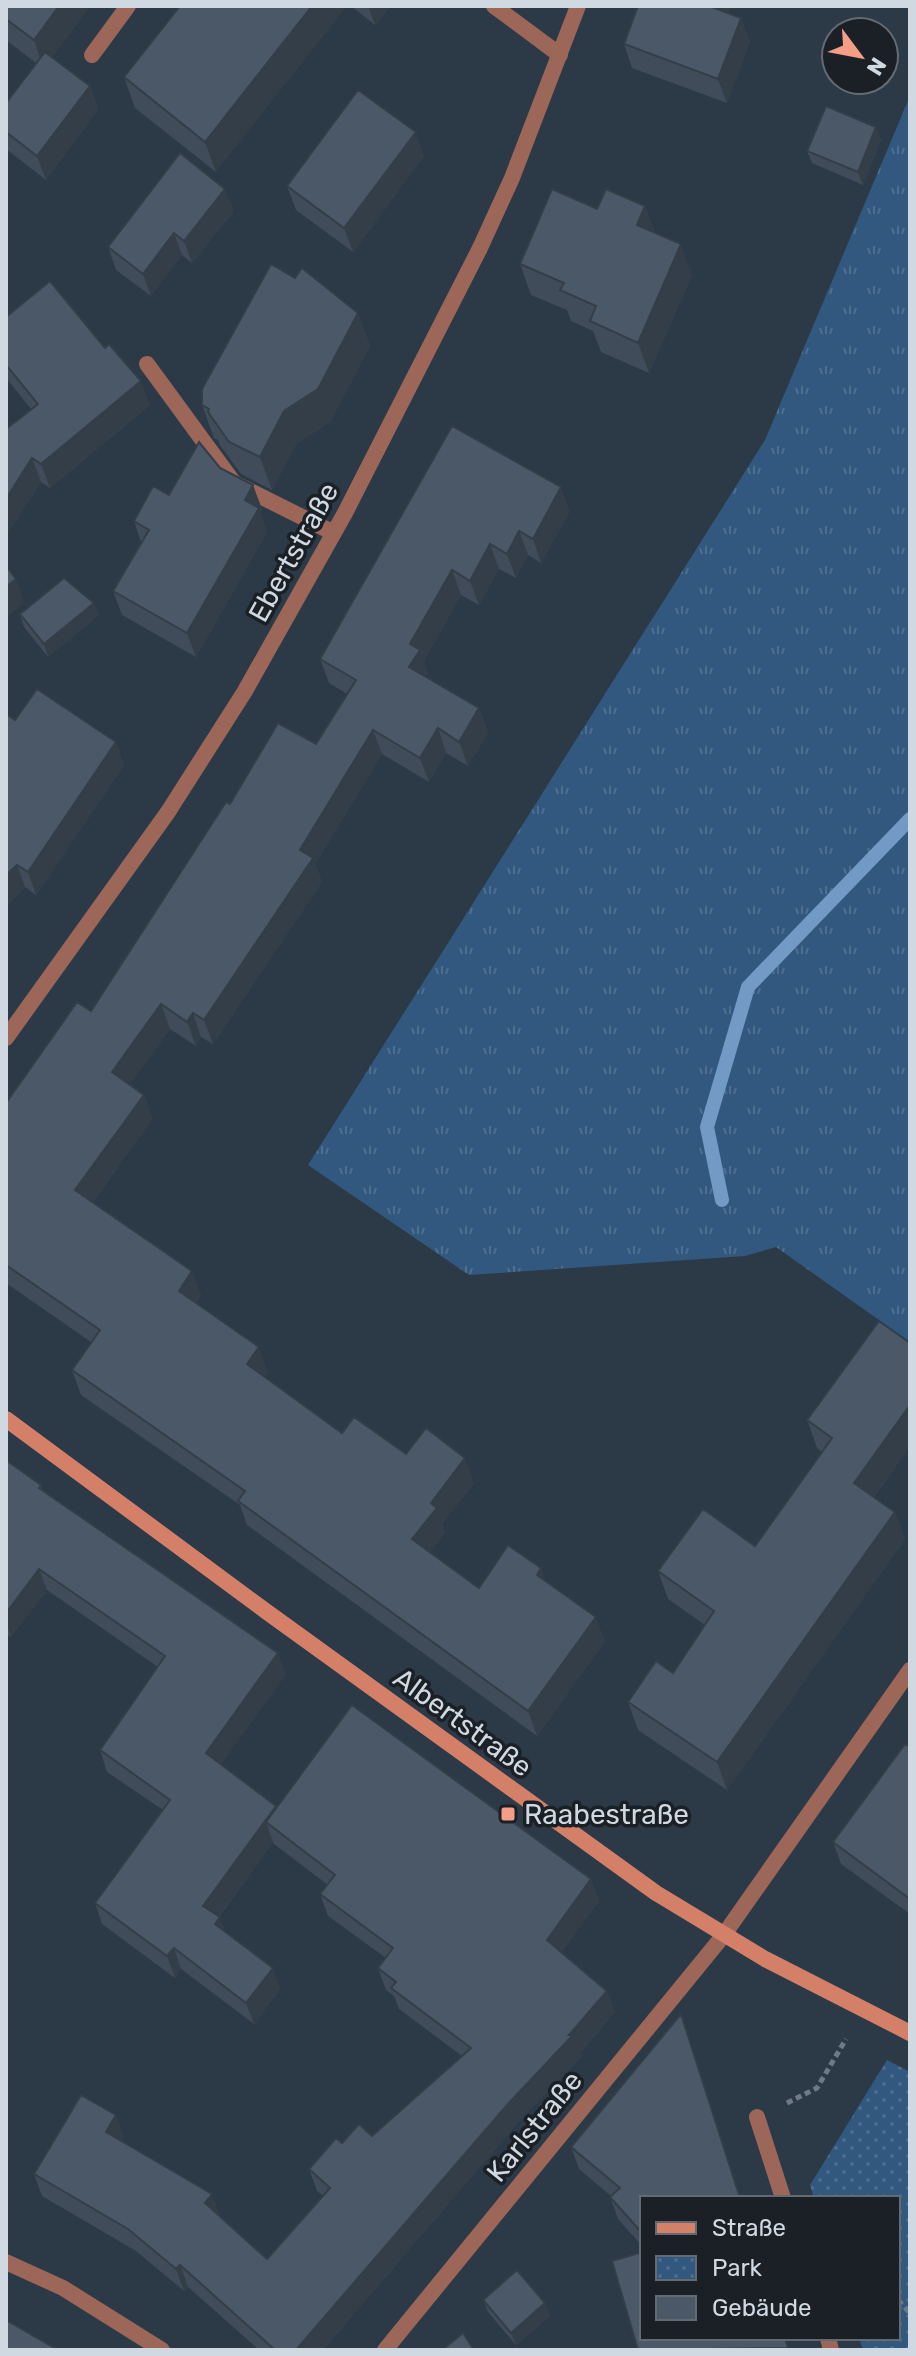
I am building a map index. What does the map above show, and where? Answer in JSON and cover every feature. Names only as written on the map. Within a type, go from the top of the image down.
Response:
[{"type":"street","points":[[92,55],[128,6]]},
{"type":"street","points":[[494,6],[560,55]]},
{"type":"street","name":"Ebertstraße","points":[[6,1038],[168,812],[245,691],[334,533],[480,248],[512,178],[578,6]]},
{"type":"street","points":[[147,364],[234,483],[334,533]]},
{"type":"street","name":"Albertstraße","points":[[6,1419],[117,1503],[656,1893],[723,1936],[910,2033]]},
{"type":"street","points":[[723,1936],[910,1670]]},
{"type":"street","name":"Karlstraße","points":[[385,2350],[723,1936]]},
{"type":"street","points":[[757,2117],[782,2196]]},
{"type":"street","points":[[6,2262],[63,2288],[162,2350]]},
{"type":"path","points":[[757,2117],[817,2088],[864,2009]]},
{"type":"green space","points":[[910,96],[910,1342],[776,1247],[745,1256],[469,1275],[308,1165],[765,440]]},
{"type":"green space","points":[[887,2060],[910,2072],[910,2350],[863,2350],[860,2340],[900,2340],[900,2196],[813,2196],[810,2185]]},
{"type":"building","points":[[6,6],[59,6],[34,40],[6,19]]},
{"type":"building","points":[[180,6],[312,6],[205,142],[124,77]]},
{"type":"building","points":[[638,6],[713,6],[741,18],[718,79],[624,44]]},
{"type":"building","points":[[45,52],[90,86],[37,156],[6,132],[6,103]]},
{"type":"building","points":[[358,90],[416,132],[344,228],[287,186]]},
{"type":"building","points":[[826,106],[876,127],[858,172],[807,151]]},
{"type":"building","points":[[180,153],[225,189],[184,241],[174,233],[143,274],[108,247]]},
{"type":"building","points":[[552,189],[597,209],[606,189],[645,206],[637,225],[681,244],[638,343],[590,321],[596,306],[560,290],[564,283],[520,264]]},
{"type":"building","points":[[271,264],[295,278],[302,268],[358,313],[318,389],[284,411],[260,457],[229,442],[208,412],[209,409],[202,405],[202,389]]},
{"type":"building","points":[[50,281],[105,348],[109,344],[141,381],[41,464],[32,458],[6,499],[6,429],[38,404],[6,365],[6,317]]},
{"type":"building","points":[[452,426],[561,487],[533,539],[519,531],[507,554],[490,544],[470,581],[452,570],[410,644],[420,650],[409,667],[479,708],[459,742],[438,728],[420,758],[373,730],[300,850],[313,858],[204,1020],[193,1013],[187,1022],[161,1004],[112,1072],[144,1095],[75,1190],[192,1271],[179,1291],[259,1347],[247,1364],[342,1433],[354,1417],[406,1454],[426,1428],[465,1458],[431,1503],[437,1508],[412,1539],[479,1588],[508,1545],[541,1568],[537,1575],[596,1617],[528,1711],[238,1501],[245,1491],[72,1370],[100,1330],[6,1265],[6,1103],[77,1002],[91,1011],[226,802],[230,804],[278,723],[316,744],[356,680],[320,659]]},
{"type":"building","points":[[199,442],[220,468],[253,485],[245,500],[259,508],[187,633],[113,591],[149,530],[134,521],[153,486],[169,495]]},
{"type":"building","points":[[6,566],[16,579],[6,587]]},
{"type":"building","points":[[64,578],[94,603],[44,644],[20,614]]},
{"type":"building","points":[[37,689],[116,742],[28,872],[17,865],[6,875],[6,714],[15,720]]},
{"type":"building","points":[[879,1321],[910,1343],[910,1405],[854,1483],[895,1512],[717,1762],[628,1702],[656,1661],[673,1673],[714,1611],[658,1571],[703,1509],[755,1546],[832,1438],[807,1420]]},
{"type":"building","points":[[6,1460],[41,1485],[39,1488],[278,1653],[206,1753],[276,1806],[203,1906],[220,1917],[215,1924],[273,1968],[246,2003],[174,1948],[167,1956],[95,1903],[170,1800],[100,1750],[165,1656],[39,1569],[6,1613]]},
{"type":"building","points":[[352,1705],[591,1879],[547,1940],[607,1991],[569,2035],[573,2035],[507,2105],[296,2350],[275,2350],[180,2265],[176,2269],[128,2229],[34,2174],[81,2095],[116,2115],[106,2132],[212,2194],[205,2203],[267,2259],[330,2188],[309,2169],[336,2138],[342,2143],[359,2124],[372,2136],[471,2048],[391,1988],[396,1982],[378,1968],[393,1948],[320,1894],[335,1875],[266,1822]]},
{"type":"building","points":[[905,1744],[910,1747],[910,1899],[833,1842]]},
{"type":"building","points":[[681,2014],[739,2196],[640,2196],[640,2231],[610,2197],[620,2188],[571,2147]]},
{"type":"building","points":[[640,2253],[640,2340],[786,2340],[788,2348],[638,2350],[612,2261]]},
{"type":"building","points":[[517,2270],[545,2303],[511,2333],[483,2300]]},
{"type":"building","points":[[6,2320],[58,2350],[6,2350]]},
{"type":"building","points":[[463,2333],[474,2350],[442,2350]]},
{"type":"waterway","points":[[722,1200],[707,1127],[748,987],[910,819]]},
{"type":"place","name":"Raabestraße","points":[[508,1814]]}]
